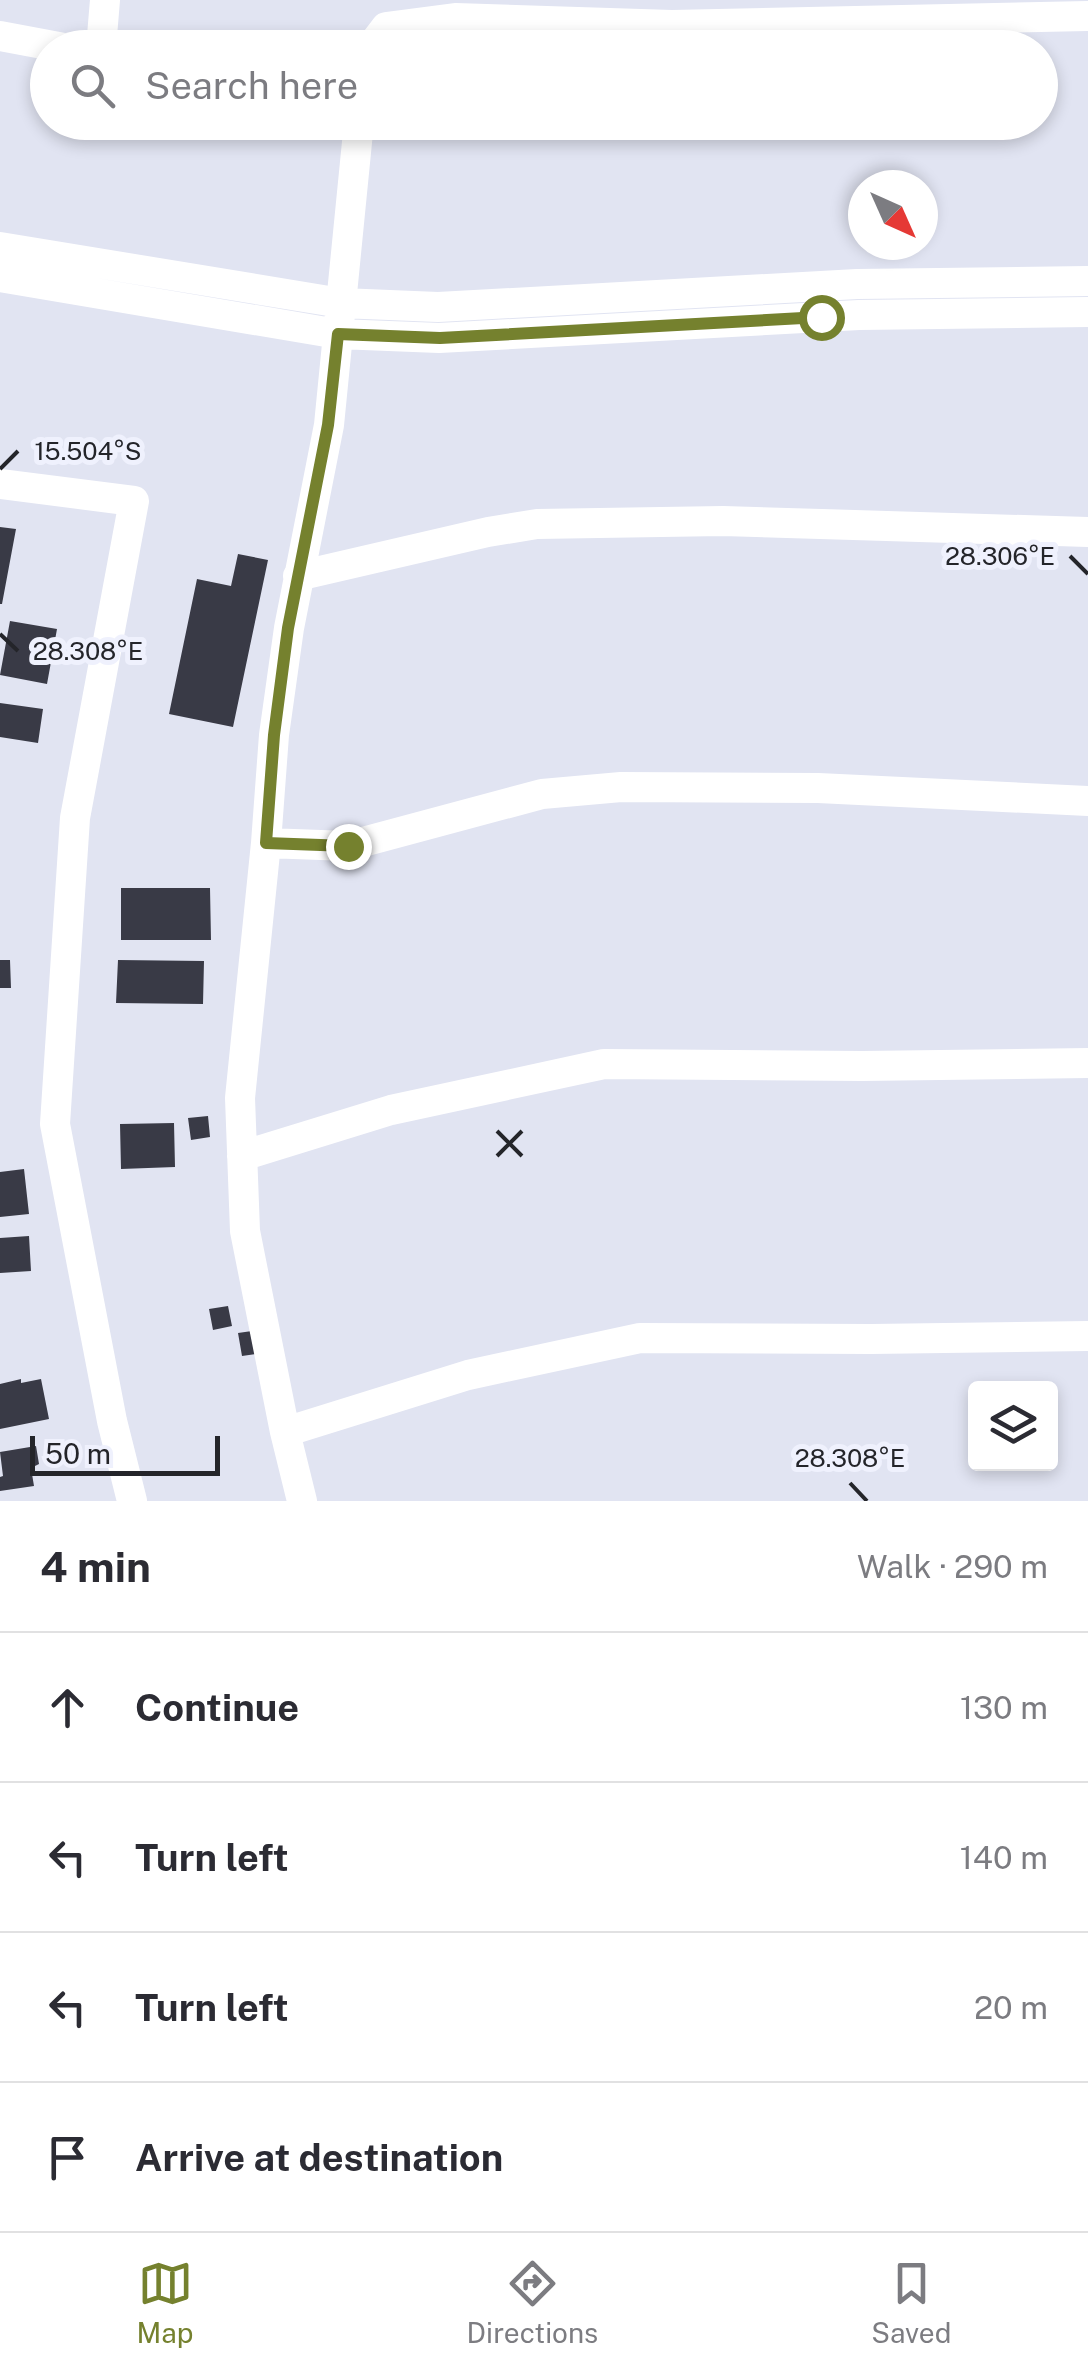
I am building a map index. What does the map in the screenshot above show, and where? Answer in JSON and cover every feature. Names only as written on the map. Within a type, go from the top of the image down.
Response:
[{"type":"street","points":[[103,30],[104,0]]},
{"type":"street","points":[[382,25],[455,18],[686,12],[950,10],[1088,16]]},
{"type":"street","points":[[0,36],[30,42]]},
{"type":"street","points":[[302,1501],[245,1231],[240,1098],[274,735],[298,576],[328,425],[357,140]]},
{"type":"street","points":[[0,247],[440,338],[859,315],[1088,312]]},
{"type":"street","points":[[0,277],[339,318],[438,308],[858,284],[1088,282]]},
{"type":"street","points":[[0,484],[134,501],[76,818],[55,1124],[112,1421],[132,1501]]},
{"type":"street","points":[[298,576],[537,524],[723,521],[1088,532]]},
{"type":"street","points":[[266,843],[348,846],[542,794],[621,787],[818,788],[1088,801]]},
{"type":"street","points":[[242,1156],[391,1110],[604,1064],[862,1066],[1088,1062]]},
{"type":"street","points":[[285,1432],[468,1375],[640,1338],[871,1340],[1088,1336]]},
{"type":"building","points":[[0,527],[16,529],[2,604],[0,604]]},
{"type":"building","points":[[238,554],[268,560],[233,727],[169,714],[197,579],[231,586]]},
{"type":"building","points":[[10,621],[57,629],[47,684],[0,675]]},
{"type":"building","points":[[0,703],[43,709],[38,743],[0,737]]},
{"type":"building","points":[[121,888],[210,888],[211,940],[121,940]]},
{"type":"building","points":[[0,960],[10,960],[11,988],[0,988]]},
{"type":"building","points":[[118,960],[204,961],[203,1004],[116,1003]]},
{"type":"building","points":[[208,1116],[210,1137],[191,1140],[188,1118]]},
{"type":"building","points":[[174,1123],[175,1167],[121,1169],[120,1124]]},
{"type":"building","points":[[24,1169],[29,1214],[0,1217],[0,1172]]},
{"type":"building","points":[[29,1236],[31,1271],[0,1273],[0,1238]]},
{"type":"building","points":[[228,1306],[232,1326],[213,1330],[209,1309]]},
{"type":"building","points":[[252,1331],[256,1354],[242,1356],[238,1333]]},
{"type":"building","points":[[21,1379],[21,1383],[41,1379],[49,1419],[0,1429],[0,1384]]},
{"type":"building","points":[[36,1446],[39,1464],[31,1468],[34,1486],[0,1491],[0,1452]]},
{"type":"route","points":[[348,846],[266,843],[274,735],[288,628],[328,425],[338,334],[440,338],[821,317]]}]
